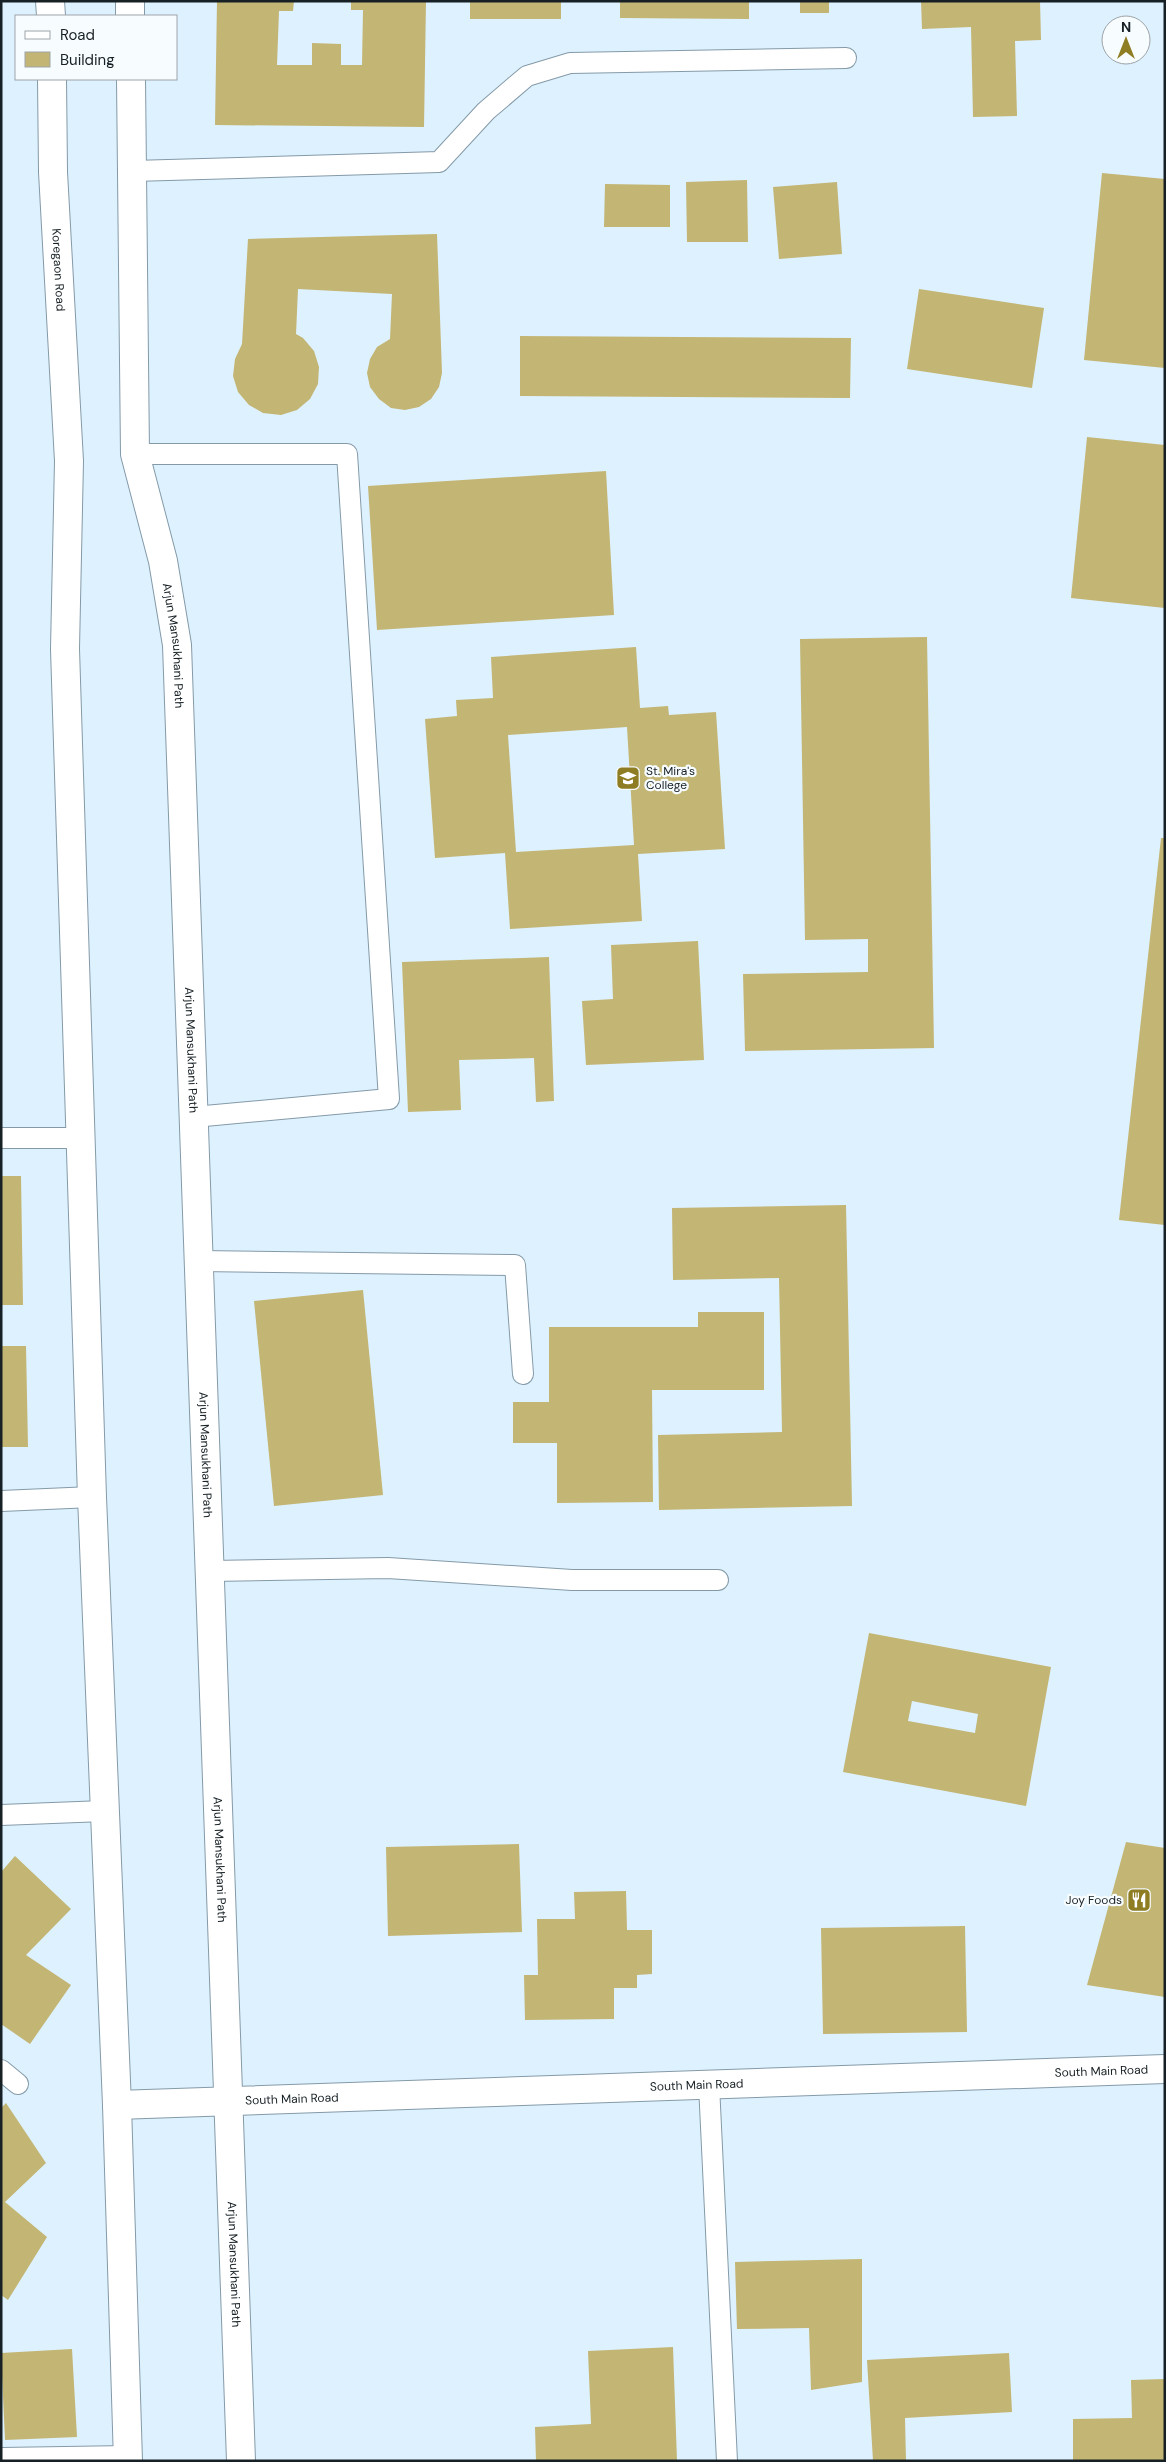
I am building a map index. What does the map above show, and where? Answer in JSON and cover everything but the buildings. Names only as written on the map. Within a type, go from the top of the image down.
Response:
[{"type":"main road","points":[[50,1],[51,15]]},
{"type":"main road","points":[[130,1],[130,15]]},
{"type":"main road","name":"Koregaon Road","points":[[52,80],[53,172],[69,461],[65,649],[80,1138]]},
{"type":"main road","points":[[131,80],[135,454]]},
{"type":"main road","name":"Arjun Mansukhani Path","points":[[135,454],[163,561],[177,645],[241,2461]]},
{"type":"main road","points":[[80,1138],[104,1811],[117,2105],[128,2458]]},
{"type":"main road","name":"South Main Road","points":[[117,2105],[1165,2069]]},
{"type":"lane","points":[[133,171],[439,162],[486,111],[527,76],[570,63],[846,58]]},
{"type":"lane","points":[[135,454],[347,454],[389,1099],[194,1117]]},
{"type":"lane","points":[[1,1138],[80,1138]]},
{"type":"lane","points":[[199,1261],[514,1265],[523,1374]]},
{"type":"lane","points":[[1,1501],[92,1497]]},
{"type":"lane","points":[[210,1571],[388,1568],[572,1580],[718,1580]]},
{"type":"lane","points":[[1,1815],[104,1811]]},
{"type":"lane","points":[[1,2070],[18,2084]]},
{"type":"lane","points":[[709,2085],[727,2461]]},
{"type":"lane","points":[[1,2458],[128,2458]]},
{"type":"place","name":"St. Mira's College","points":[[628,778]]},
{"type":"place","name":"Joy Foods","points":[[1139,1900]]}]
